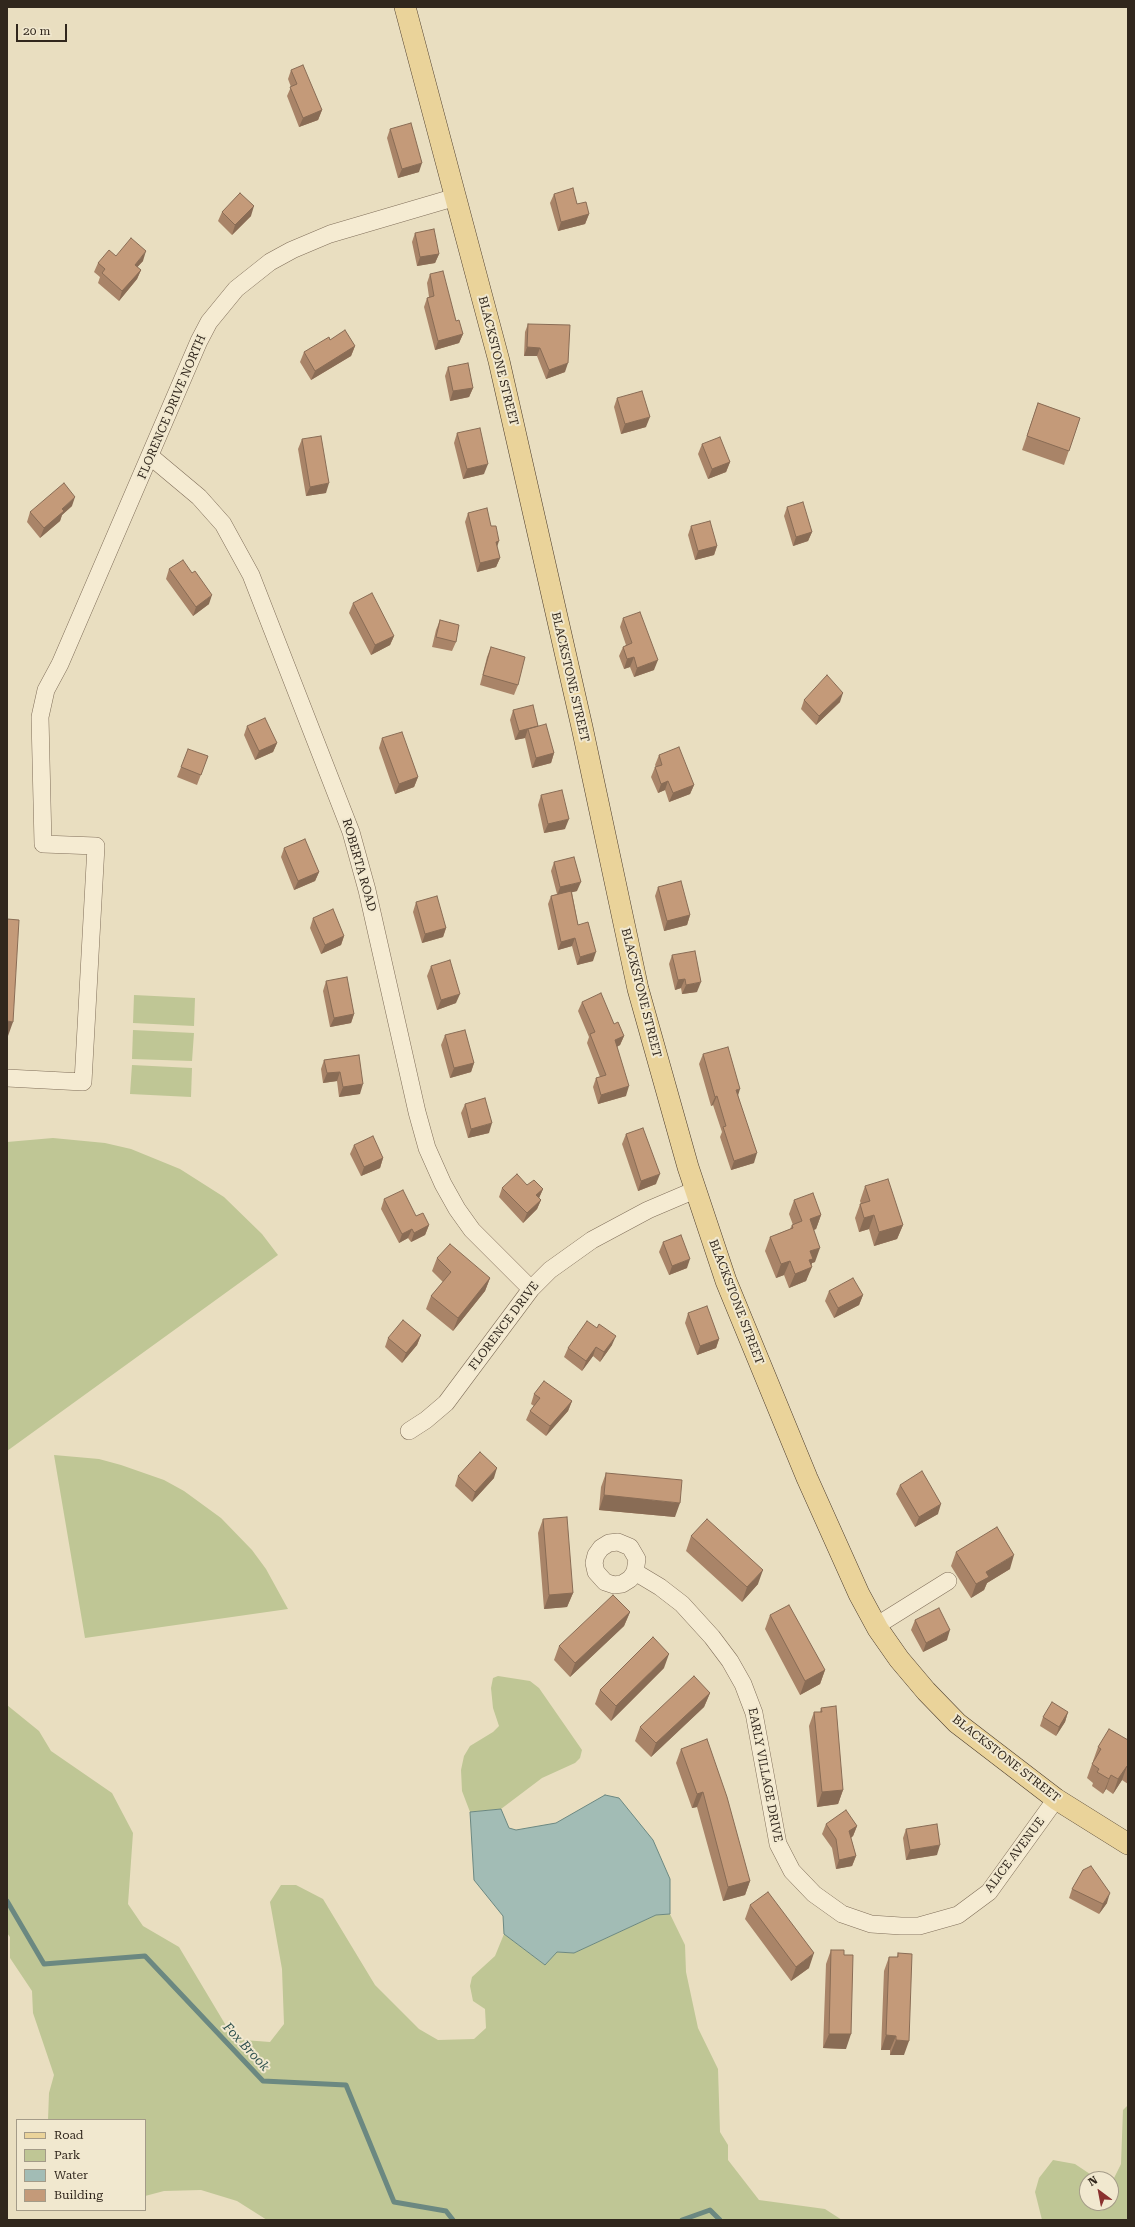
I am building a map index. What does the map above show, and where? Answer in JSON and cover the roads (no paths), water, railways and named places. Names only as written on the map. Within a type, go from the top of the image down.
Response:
[{"type":"main road","name":"BLACKSTONE STREET","points":[[405,7],[499,361],[582,727],[638,989],[695,1190],[726,1281],[806,1478],[859,1594],[876,1626],[899,1659],[926,1691],[957,1723],[1056,1799],[1128,1844]]},
{"type":"street","name":"FLORENCE DRIVE NORTH","points":[[7,1078],[83,1082],[96,846],[43,844],[40,717],[46,690],[60,664],[199,341],[209,322],[236,289],[270,262],[311,240],[456,197]]},
{"type":"street","name":"ROBERTA ROAD","points":[[150,456],[199,497],[223,524],[251,574],[351,832],[369,897],[417,1112],[427,1148],[443,1184],[457,1209],[472,1230],[531,1289]]},
{"type":"street","name":"FLORENCE DRIVE","points":[[409,1431],[426,1420],[446,1403],[531,1289],[564,1259],[592,1240],[648,1210],[695,1190]]},
{"type":"street","name":"EARLY VILLAGE DRIVE","points":[[635,1572],[671,1596],[701,1624],[730,1661],[743,1684],[754,1713],[774,1832],[792,1871],[814,1894],[842,1914],[871,1924],[901,1926]]},
{"type":"street","points":[[876,1626],[948,1582]]},
{"type":"street","name":"ALICE AVENUE","points":[[901,1926],[919,1926],[940,1921],[958,1915],[975,1904],[1000,1880],[1056,1799]]},
{"type":"water","points":[[605,1795],[619,1798],[653,1840],[670,1879],[670,1914],[656,1915],[574,1953],[557,1952],[545,1965],[504,1934],[503,1916],[474,1880],[470,1812],[501,1809],[509,1828],[516,1830],[556,1823]]},
{"type":"waterway","name":"Fox Brook","points":[[7,1901],[44,1964],[145,1956],[263,2081],[346,2085],[394,2202],[446,2211],[453,2220]]},
{"type":"waterway","name":"Fox Brook","points":[[682,2220],[710,2210],[720,2220]]}]
